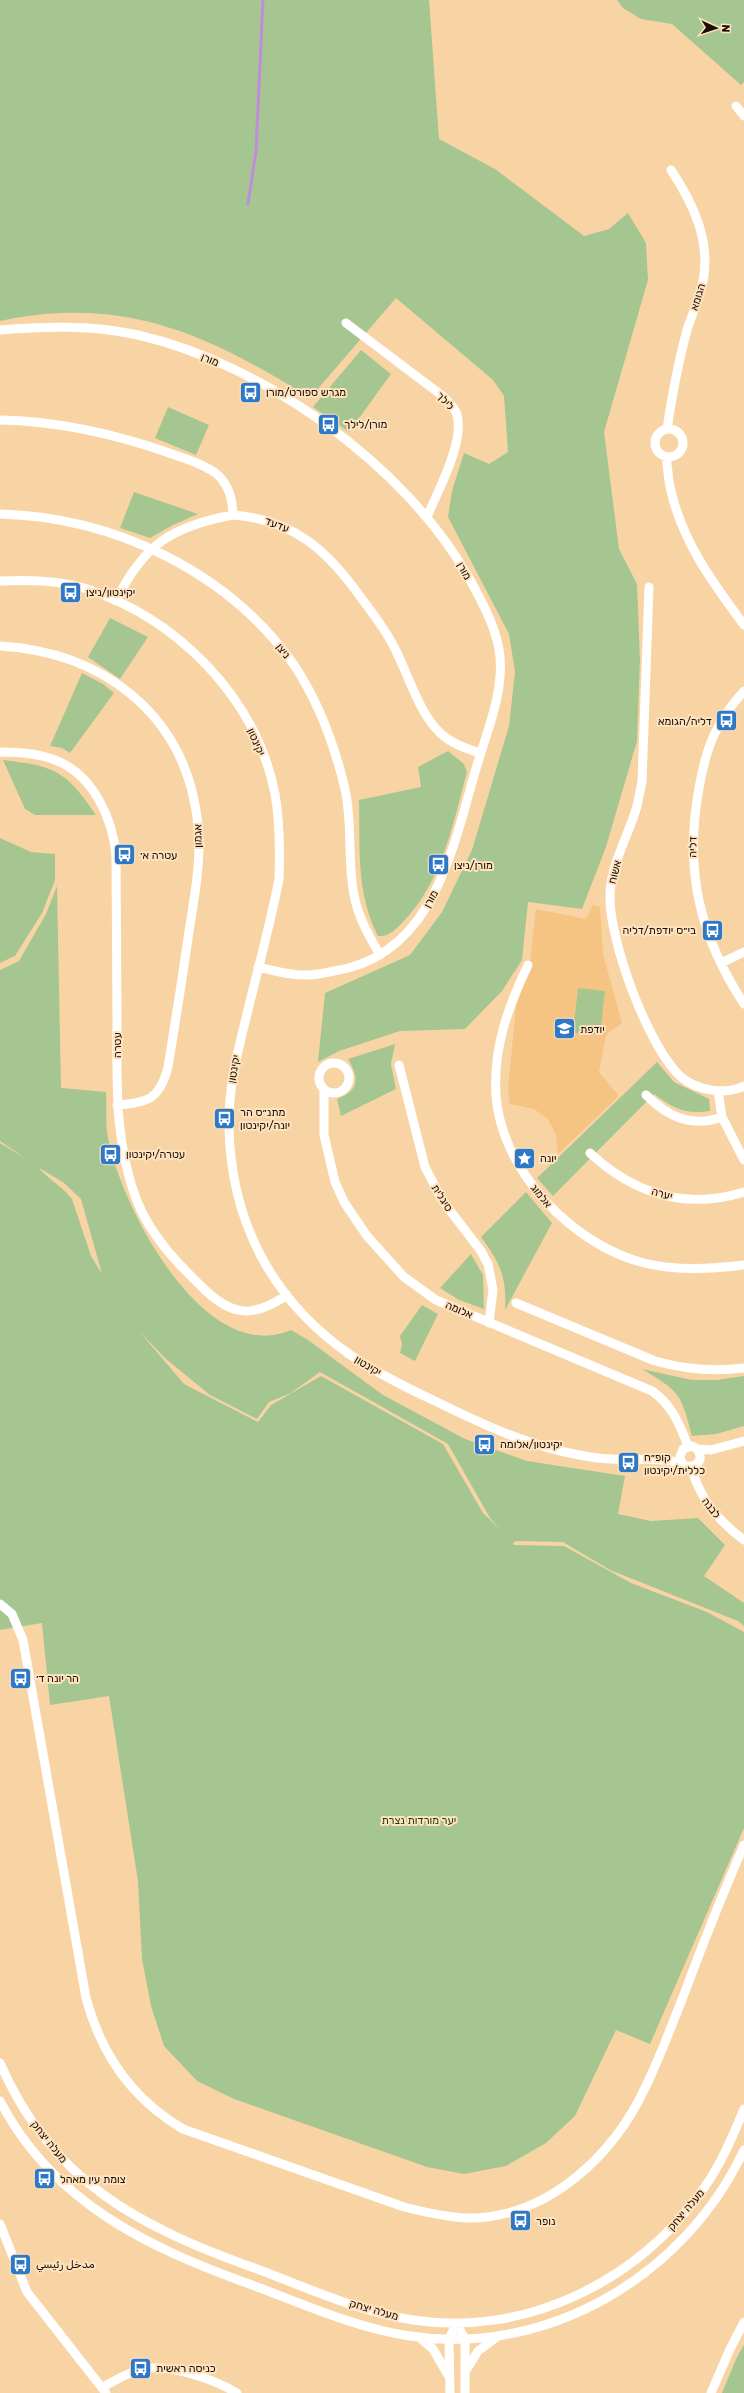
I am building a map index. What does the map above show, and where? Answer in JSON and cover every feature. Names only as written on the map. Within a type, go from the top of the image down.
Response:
[{"type":"street","points":[[736,106],[744,116]]},
{"type":"street","name":"הגומא","points":[[667,429],[681,352],[703,282],[705,266],[704,247],[694,208],[671,170]]},
{"type":"street","name":"לילך","points":[[346,323],[440,394],[450,403],[456,413],[458,424],[457,440],[427,518]]},
{"type":"street","name":"מורן","points":[[0,330],[42,327],[102,329],[138,335],[217,362],[278,394],[336,433],[374,463],[403,489],[460,562],[484,605],[499,649],[500,682],[457,836],[429,904],[413,926],[400,940],[380,955],[348,969],[310,975],[287,973],[258,967]]},
{"type":"street","points":[[0,420],[27,420],[107,434],[194,462],[218,475],[227,487],[232,497],[233,515]]},
{"type":"street","points":[[667,429],[672,429],[680,434],[684,444],[676,456],[666,457],[658,452],[655,443],[658,434],[667,429]]},
{"type":"street","points":[[666,457],[670,490],[687,541],[698,562],[744,625]]},
{"type":"street","name":"ניצן","points":[[0,514],[28,515],[62,520],[94,528],[151,549],[210,582],[231,597],[277,643],[302,679],[318,711],[338,762],[351,821],[354,895],[361,921],[380,955]]},
{"type":"street","name":"עדעד","points":[[116,601],[134,567],[151,549],[188,526],[233,515],[254,517],[275,522],[306,539],[331,559],[392,643],[422,708],[432,724],[450,740],[480,753]]},
{"type":"street","name":"יקינטון","points":[[0,581],[52,582],[84,588],[116,601],[167,630],[203,660],[224,686],[242,712],[258,742],[275,794],[280,850],[279,879],[273,912],[258,967],[231,1084],[229,1126],[234,1183],[249,1235],[276,1283],[299,1312],[326,1336],[370,1367],[499,1431],[538,1446],[592,1457],[660,1459],[695,1464]]},
{"type":"street","name":"אשוח","points":[[649,587],[642,782],[638,805],[611,880],[610,896],[612,916],[619,949],[644,1016],[666,1057],[682,1078],[702,1088],[718,1091],[734,1091],[744,1086]]},
{"type":"street","name":"אגמון","points":[[0,646],[47,652],[100,672],[119,684],[139,700],[154,717],[176,754],[191,789],[198,824],[197,883],[168,1067],[164,1082],[158,1092],[149,1100],[136,1104],[117,1105]]},
{"type":"street","name":"דליה","points":[[744,691],[722,718],[712,735],[704,758],[694,824],[693,869],[696,893],[703,918],[721,963],[744,1004]]},
{"type":"street","name":"עטרה","points":[[0,752],[36,755],[56,760],[71,769],[101,802],[109,819],[115,838],[117,1105],[120,1140],[126,1170],[138,1202],[154,1232],[175,1260],[205,1291],[225,1304],[241,1311],[256,1311],[269,1308],[287,1295]]},
{"type":"street","points":[[721,963],[744,952]]},
{"type":"street","name":"אלמוג","points":[[528,965],[506,1016],[499,1042],[496,1068],[496,1096],[500,1120],[524,1173],[556,1214],[598,1243],[622,1254],[644,1263],[699,1269],[744,1265]]},
{"type":"street","name":"סיגלית","points":[[399,1065],[425,1167],[442,1200],[481,1251],[488,1264],[493,1290],[489,1323]]},
{"type":"street","name":"אלומה","points":[[324,1089],[323,1116],[328,1156],[335,1182],[355,1220],[387,1259],[421,1290],[436,1300],[652,1391],[669,1405],[693,1447]]},
{"type":"street","points":[[718,1091],[722,1117],[744,1160]]},
{"type":"street","points":[[646,1095],[668,1113],[682,1120],[698,1122],[722,1117]]},
{"type":"street","name":"יערה","points":[[590,1153],[618,1175],[640,1188],[661,1195],[684,1200],[706,1200],[744,1192]]},
{"type":"street","points":[[516,1303],[655,1361],[678,1367],[704,1370],[744,1368]]},
{"type":"street","points":[[682,1463],[681,1452],[693,1447],[711,1450],[744,1441]]},
{"type":"street","name":"לבנה","points":[[693,1447],[700,1455],[695,1464],[698,1488],[705,1502],[723,1522],[744,1540]]},
{"type":"street","points":[[695,1464],[725,1447]]},
{"type":"street","name":"יקינטון","points":[[660,1459],[681,1452]]},
{"type":"street","points":[[0,1604],[12,1614],[23,1640],[86,1998],[100,2040],[113,2063],[144,2101],[161,2116],[183,2129],[404,2207],[426,2213],[468,2218],[513,2211],[549,2196],[572,2180],[604,2153],[619,2132],[646,2087],[722,1894],[744,1846]]},
{"type":"street","name":"מעלה יצחק","points":[[0,2063],[14,2094],[38,2130],[76,2173],[122,2208],[170,2235],[210,2252],[370,2311],[414,2320],[456,2323],[502,2319],[551,2307],[603,2282],[637,2259],[652,2247],[682,2218],[706,2186],[726,2151],[744,2109]]},
{"type":"street","points":[[0,2101],[14,2094]]},
{"type":"street","name":"מעלה יצחק","points":[[0,2101],[25,2140],[51,2172],[82,2198],[128,2232],[198,2266],[336,2316],[366,2326],[419,2337],[449,2340],[498,2336],[537,2328],[577,2314],[612,2296],[647,2272],[676,2248],[707,2212],[732,2174],[744,2150]]},
{"type":"street","points":[[0,2224],[27,2292],[104,2390],[140,2369],[171,2369],[207,2377],[236,2393]]},
{"type":"street","points":[[711,2393],[730,2349],[744,2322]]},
{"type":"street","points":[[456,2323],[464,2339],[465,2393]]},
{"type":"street","points":[[450,2393],[449,2340],[456,2323]]},
{"type":"street","points":[[465,2374],[478,2351],[498,2336]]},
{"type":"street","points":[[419,2337],[433,2349],[450,2378]]},
{"type":"shaded area","name":"יודפת","points":[[593,905],[600,907],[603,954],[622,1023],[606,1035],[599,1072],[619,1096],[558,1154],[556,1135],[548,1119],[534,1109],[510,1104],[508,1088],[517,998],[529,971],[536,909],[586,919]]},
{"type":"green space","points":[[0,0],[429,0],[439,139],[495,169],[584,236],[609,229],[628,213],[646,243],[648,280],[604,432],[619,549],[637,584],[640,660],[637,741],[606,847],[582,909],[528,902],[522,960],[502,991],[465,1029],[400,1031],[339,1051],[318,1062],[325,993],[410,955],[442,912],[472,850],[509,726],[515,672],[509,634],[448,517],[452,491],[464,453],[489,464],[508,452],[504,396],[493,380],[396,298],[310,398],[236,355],[200,339],[163,326],[125,317],[86,313],[44,314],[0,321]]},
{"type":"green space","points":[[617,0],[744,0],[744,82],[741,85],[672,24],[641,19],[623,8]]},
{"type":"green space","points":[[361,350],[391,374],[349,432],[313,407]]},
{"type":"green space","points":[[168,407],[209,425],[196,455],[155,438]]},
{"type":"green space","points":[[134,492],[198,514],[173,525],[150,538],[120,528]]},
{"type":"green space","points":[[110,618],[148,637],[120,679],[88,657]]},
{"type":"green space","points":[[82,673],[103,684],[114,693],[70,753],[62,748],[50,746]]},
{"type":"green space","points":[[448,751],[464,764],[467,772],[451,832],[437,871],[416,906],[403,922],[389,934],[378,936],[366,904],[363,887],[360,852],[359,800],[421,787],[418,767]]},
{"type":"green space","points":[[3,760],[36,765],[48,768],[58,773],[67,780],[86,800],[96,815],[35,815],[25,809]]},
{"type":"green space","points":[[0,838],[31,852],[55,854],[55,880],[42,913],[15,956],[0,963]]},
{"type":"green space","name":"יער מורדות נצרת","points":[[57,886],[61,1088],[106,1092],[108,1138],[116,1167],[130,1202],[149,1239],[172,1274],[198,1304],[228,1326],[259,1335],[291,1330],[308,1340],[383,1395],[465,1439],[527,1461],[625,1476],[618,1514],[651,1521],[698,1518],[725,1545],[704,1576],[744,1603],[744,1626],[738,1621],[610,1570],[563,1542],[516,1541],[513,1543],[514,1545],[564,1546],[631,1583],[707,1612],[744,1632],[744,1828],[650,2044],[616,2030],[575,2116],[546,2143],[506,2166],[464,2174],[427,2167],[234,2099],[197,2081],[164,2046],[151,2006],[142,1959],[138,1881],[109,1696],[50,1705],[42,1623],[0,1630],[0,1143],[28,1160],[0,1141],[0,970],[19,961],[46,914]],"holes":[[[38,1167],[64,1183],[81,1199],[102,1274],[91,1256],[72,1199]],[[139,1331],[166,1359],[210,1395],[257,1419],[269,1402],[291,1393],[320,1372],[448,1444],[490,1518],[501,1530],[483,1513],[443,1444],[321,1376],[271,1405],[258,1422],[184,1384]]]},
{"type":"green space","points":[[578,988],[605,991],[600,1035],[573,1033]]},
{"type":"green space","points":[[395,1044],[391,1064],[396,1089],[341,1116],[337,1099],[350,1092],[355,1083],[354,1072],[348,1059]]},
{"type":"green space","points":[[657,1062],[674,1082],[709,1099],[710,1111],[694,1112],[680,1109],[667,1103],[654,1094],[553,1196],[537,1178]]},
{"type":"green space","points":[[526,1192],[552,1223],[505,1310],[505,1288],[501,1271],[493,1255],[481,1237]]},
{"type":"green space","points":[[471,1254],[483,1275],[484,1309],[459,1300],[440,1288]]},
{"type":"green space","points":[[422,1305],[438,1314],[415,1361],[400,1353],[402,1344],[400,1336]]},
{"type":"green space","points":[[642,1369],[692,1380],[717,1380],[744,1376],[744,1426],[716,1434],[692,1436],[685,1411],[677,1395],[664,1383]]},
{"type":"green space","points":[[744,2345],[744,2393],[722,2393],[736,2359]]},
{"type":"waterway","points":[[248,204],[256,151],[263,0]]},
{"type":"place","name":"מגרש ספורט/מורן","points":[[251,392]]},
{"type":"place","name":"מורן/לילך","points":[[329,424]]},
{"type":"place","name":"יקינטון/ניצן","points":[[71,592]]},
{"type":"place","name":"דליה/הגומא","points":[[727,721]]},
{"type":"place","name":"עטרה א׳","points":[[125,855]]},
{"type":"place","name":"מורן/ניצן","points":[[439,865]]},
{"type":"place","name":"בי״ס יודפת/דליה","points":[[712,930]]},
{"type":"place","name":"יודפת","points":[[564,1029]]},
{"type":"place","name":"מתנ״ס הר יונה/יקינטון","points":[[224,1118]]},
{"type":"place","name":"עטרה/יקינטון","points":[[111,1154]]},
{"type":"place","name":"יונה","points":[[524,1158]]},
{"type":"place","name":"יקינטון/אלומה","points":[[484,1444]]},
{"type":"place","name":"קופ״ח כללית/יקינטון","points":[[628,1463]]},
{"type":"place","name":"הר יונה ד׳","points":[[20,1678]]},
{"type":"place","name":"צומת עין מאהל","points":[[45,2179]]},
{"type":"place","name":"נופר","points":[[520,2221]]},
{"type":"place","name":"مدخل رئيسي","points":[[20,2264]]},
{"type":"place","name":"כניסה ראשית","points":[[140,2368]]}]
